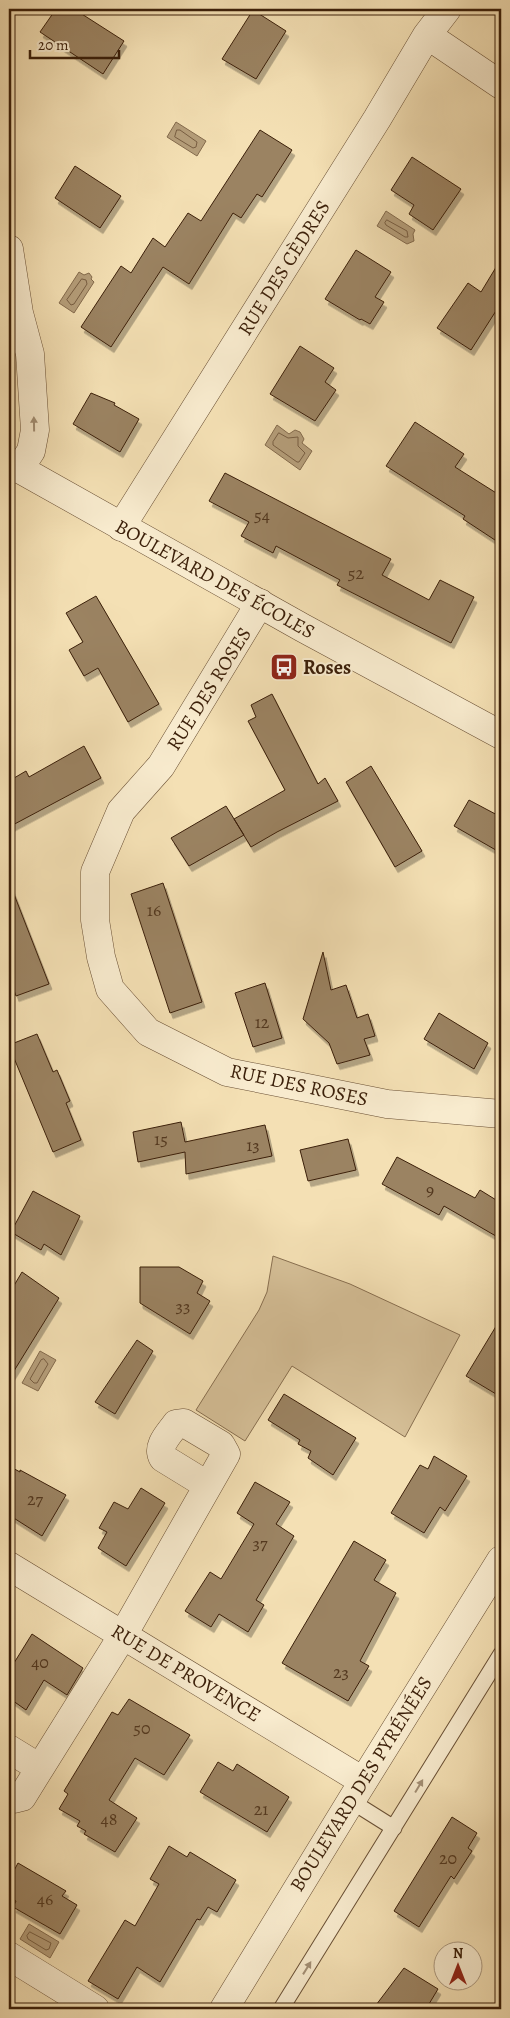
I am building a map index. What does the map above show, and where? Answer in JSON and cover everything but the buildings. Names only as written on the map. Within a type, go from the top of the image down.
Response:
[{"type":"street","name":"RUE DES CÈDRES","points":[[121,527],[377,119],[427,35],[448,9]]},
{"type":"street","points":[[427,35],[501,85]]},
{"type":"street","points":[[9,249],[14,320],[30,354],[35,430],[31,451],[14,466]]},
{"type":"street","name":"BOULEVARD DES ÉCOLES","points":[[14,466],[121,527],[501,735]]},
{"type":"street","name":"RUE DES ROSES","points":[[260,603],[248,626],[161,766],[121,812],[96,872],[95,920],[101,957],[110,989],[148,1032],[227,1072],[387,1104],[501,1114]]},
{"type":"street","points":[[9,1798],[14,1800],[22,1796],[40,1768],[123,1635],[207,1485]]},
{"type":"street","name":"BOULEVARD DES PYRÉNÉES","points":[[224,2009],[501,1560]]},
{"type":"street","name":"RUE DE PROVENCE","points":[[9,1566],[123,1635],[357,1791]]},
{"type":"street","points":[[9,1749],[40,1768]]},
{"type":"street","points":[[9,1956],[95,2009]]},
{"type":"lane","points":[[281,2009],[501,1654]]},
{"type":"lane","points":[[357,1791],[394,1828]]},
{"type":"shaded area","points":[[273,1256],[350,1284],[460,1335],[405,1437],[292,1366],[245,1441],[196,1410],[259,1310],[267,1292]]},
{"type":"water","points":[[176,122],[206,141],[197,156],[167,137]]},
{"type":"water","points":[[386,211],[415,230],[413,234],[414,241],[407,244],[377,226]]},
{"type":"water","points":[[79,272],[84,275],[89,273],[94,282],[74,313],[59,303]]},
{"type":"water","points":[[277,425],[289,434],[295,430],[300,432],[304,439],[302,443],[312,451],[300,470],[265,445]]},
{"type":"water","points":[[40,1351],[56,1360],[38,1391],[22,1383]]},
{"type":"water","points":[[29,1924],[59,1942],[50,1958],[20,1939]]},
{"type":"place","name":"Roses","points":[[284,667]]}]
